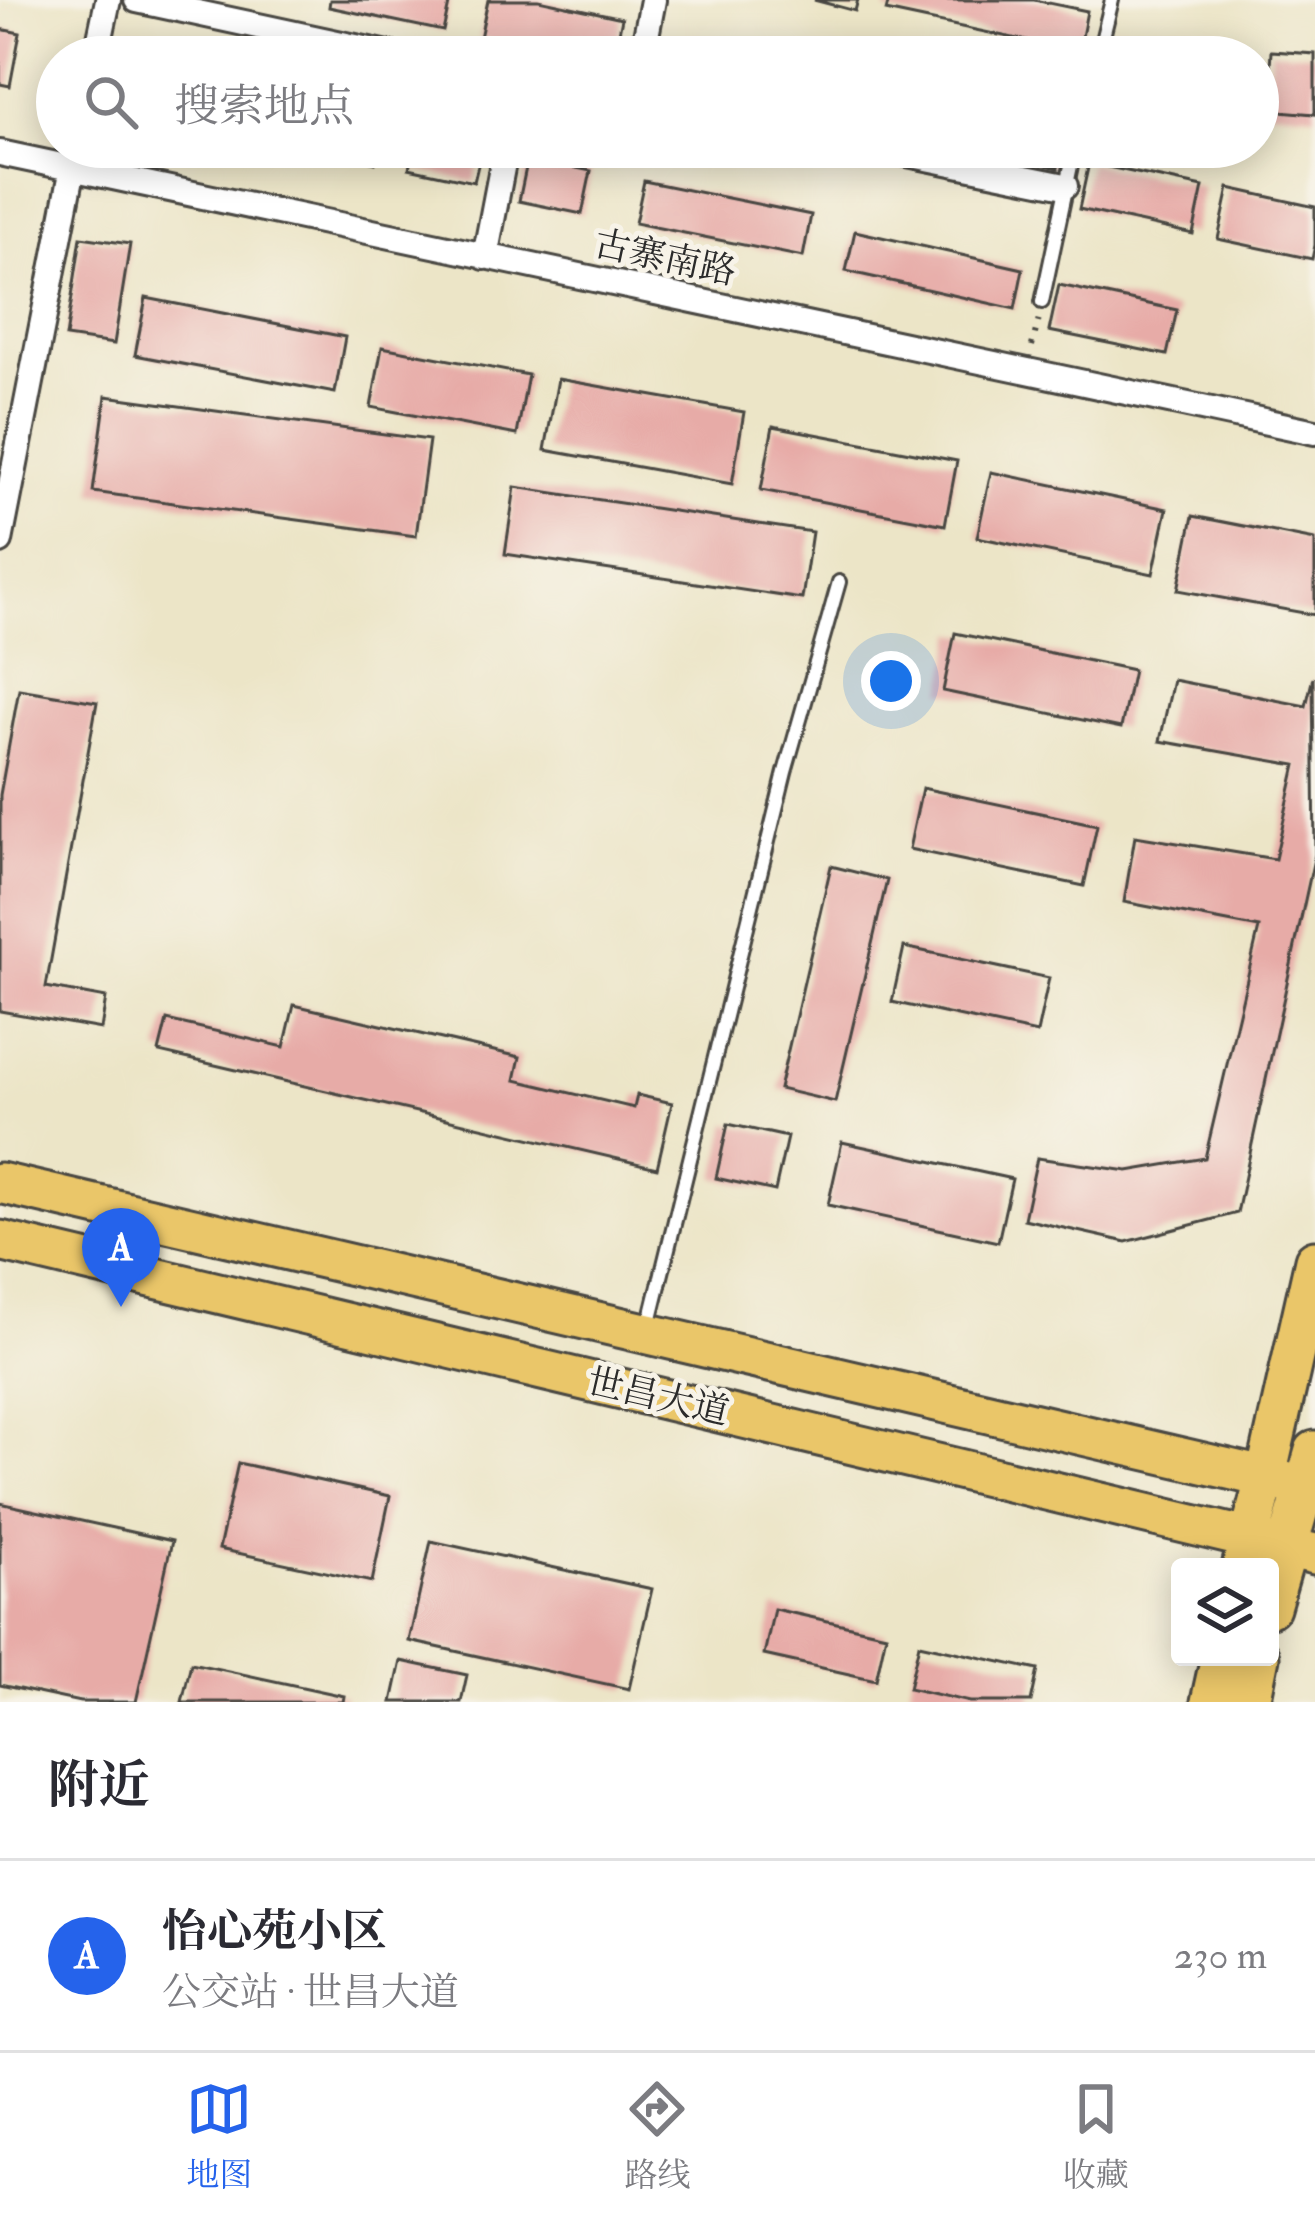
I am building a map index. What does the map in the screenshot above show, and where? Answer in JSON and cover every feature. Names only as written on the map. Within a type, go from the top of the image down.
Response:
[{"type":"main road","name":"世昌大道","points":[[0,1183],[647,1333],[1300,1476]]},
{"type":"main road","name":"世昌大道","points":[[0,1241],[1273,1551]]},
{"type":"main road","points":[[1273,1551],[1300,1476],[1315,1260]]},
{"type":"main road","points":[[1211,1702],[1219,1666]]},
{"type":"main road","points":[[1250,1702],[1257,1666]]},
{"type":"street","points":[[100,36],[108,0]]},
{"type":"street","points":[[137,0],[304,36]]},
{"type":"street","points":[[646,36],[653,0]]},
{"type":"street","name":"古寨南路","points":[[0,153],[36,155]]},
{"type":"street","points":[[0,541],[73,168]]},
{"type":"street","name":"古寨南路","points":[[117,168],[485,256],[1315,433]]},
{"type":"street","points":[[485,256],[502,168]]},
{"type":"street","points":[[976,168],[1065,186]]},
{"type":"lane","points":[[1103,36],[1112,0]]},
{"type":"lane","points":[[1042,302],[1070,168]]},
{"type":"lane","points":[[647,1333],[785,772],[839,583]]},
{"type":"path","points":[[1026,371],[1042,302]]},
{"type":"building","points":[[330,0],[450,0],[443,31],[329,7]]},
{"type":"building","points":[[488,0],[539,0],[622,18],[618,36],[480,36]]},
{"type":"building","points":[[814,0],[858,0],[855,11]]},
{"type":"building","points":[[889,0],[1034,0],[1087,11],[1082,36],[1004,36],[886,11]]},
{"type":"building","points":[[0,29],[20,33],[10,86],[0,84]]},
{"type":"building","points":[[1279,52],[1315,54],[1315,114],[1279,111]]},
{"type":"building","points":[[409,168],[477,168],[474,182]]},
{"type":"building","points":[[526,168],[591,171],[582,214],[519,201]]},
{"type":"building","points":[[1088,168],[1113,168],[1203,187],[1193,234],[1079,209]]},
{"type":"building","points":[[644,181],[811,215],[803,257],[635,223]]},
{"type":"building","points":[[1229,188],[1315,207],[1312,259],[1218,239]]},
{"type":"building","points":[[855,231],[1023,269],[1015,309],[846,271]]},
{"type":"building","points":[[81,237],[130,244],[114,344],[66,337]]},
{"type":"building","points":[[1059,285],[1177,310],[1167,355],[1049,331]]},
{"type":"building","points":[[146,298],[345,337],[335,393],[135,355]]},
{"type":"building","points":[[382,347],[528,375],[517,435],[371,407]]},
{"type":"building","points":[[558,379],[744,412],[732,484],[545,450]]},
{"type":"building","points":[[106,396],[429,440],[416,536],[93,492]]},
{"type":"building","points":[[773,426],[957,461],[945,525],[761,490]]},
{"type":"building","points":[[991,472],[1167,509],[1153,574],[977,537]]},
{"type":"building","points":[[515,487],[812,532],[802,599],[505,554]]},
{"type":"building","points":[[1193,516],[1315,540],[1315,615],[1178,590]]},
{"type":"building","points":[[955,633],[1133,670],[1121,728],[943,691]]},
{"type":"building","points":[[1313,677],[1315,854],[1237,1213],[1126,1242],[1024,1219],[1037,1158],[1128,1171],[1205,1158],[1259,928],[1124,902],[1135,836],[1275,859],[1296,765],[1160,741],[1173,680],[1306,706]]},
{"type":"building","points":[[19,689],[97,702],[46,987],[106,998],[101,1029],[0,1011],[0,795]]},
{"type":"building","points":[[922,788],[1097,825],[1084,886],[909,849]]},
{"type":"building","points":[[831,866],[887,880],[835,1102],[779,1089]]},
{"type":"building","points":[[904,947],[1049,978],[1037,1033],[892,1002]]},
{"type":"building","points":[[294,1005],[520,1057],[515,1080],[634,1108],[637,1095],[672,1103],[657,1168],[159,1052],[167,1020],[284,1047]]},
{"type":"building","points":[[728,1124],[787,1137],[775,1191],[716,1178]]},
{"type":"building","points":[[842,1142],[1012,1179],[998,1242],[828,1205]]},
{"type":"building","points":[[238,1463],[390,1496],[372,1582],[219,1549]]},
{"type":"building","points":[[0,1503],[172,1541],[136,1702],[80,1702],[0,1685]]},
{"type":"building","points":[[431,1541],[652,1589],[629,1689],[409,1641]]},
{"type":"building","points":[[774,1609],[886,1634],[876,1680],[764,1655]]},
{"type":"building","points":[[919,1644],[1038,1670],[1031,1702],[970,1702],[909,1688]]},
{"type":"building","points":[[401,1661],[467,1675],[461,1702],[392,1702]]},
{"type":"building","points":[[191,1663],[344,1696],[343,1702],[182,1702]]},
{"type":"place","name":"怡心苑小区","points":[[121,1307]]}]
